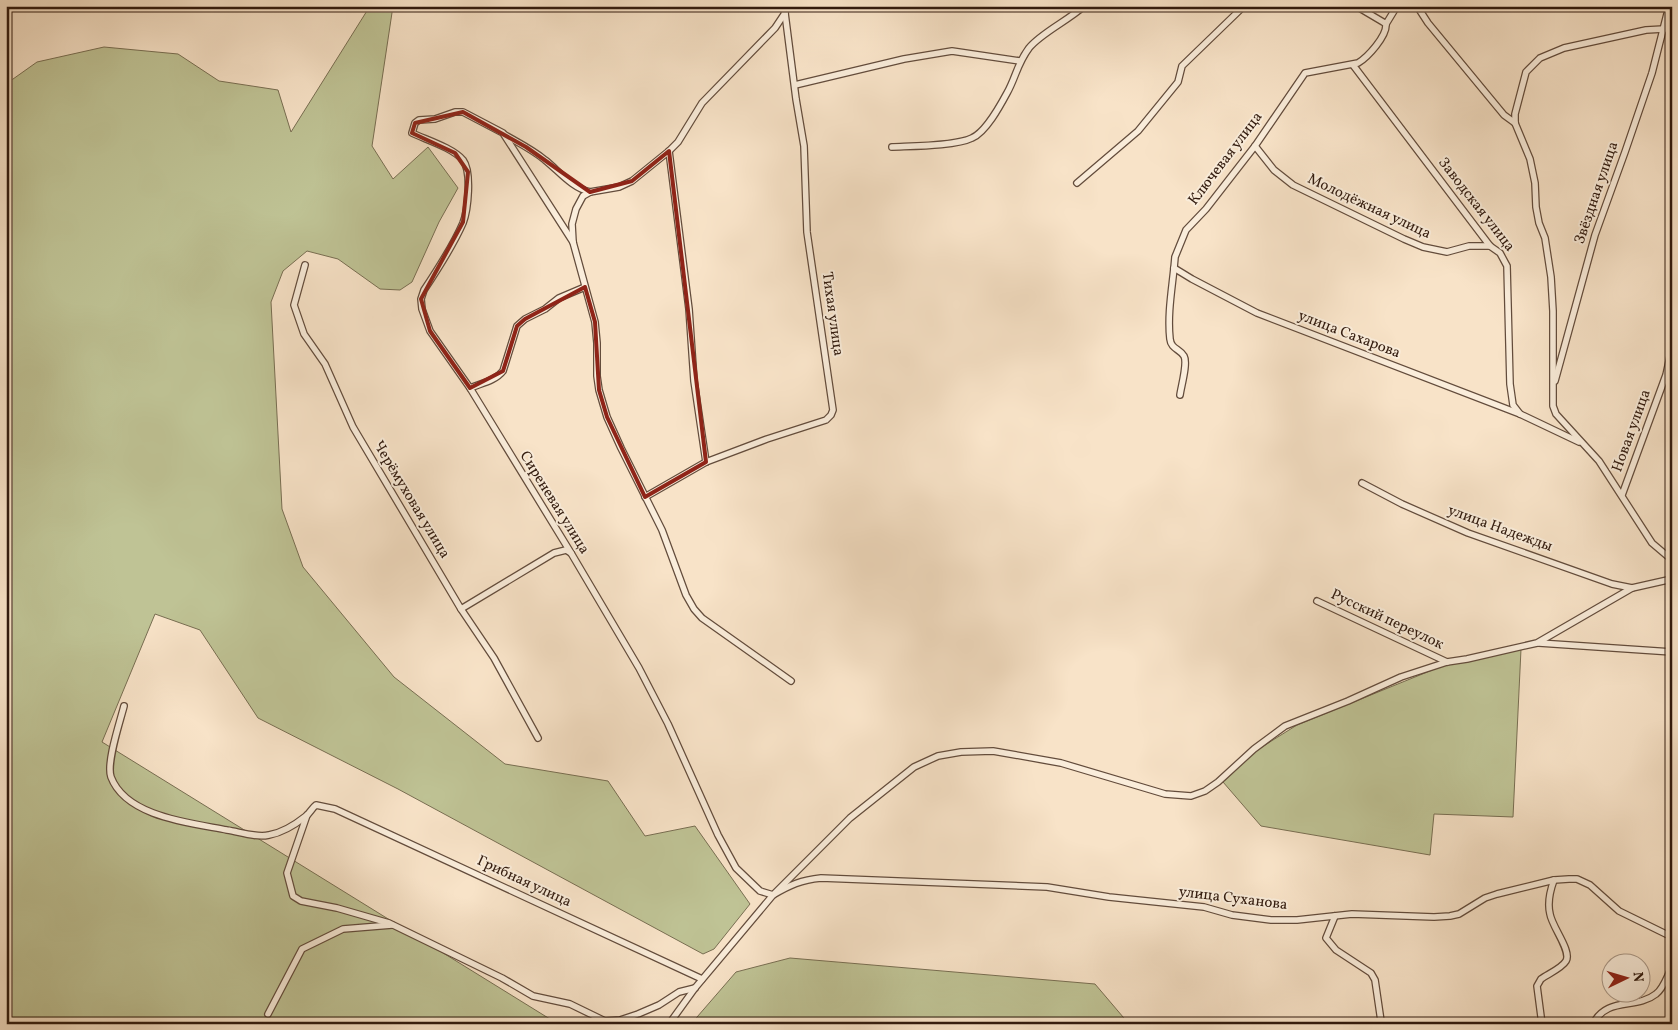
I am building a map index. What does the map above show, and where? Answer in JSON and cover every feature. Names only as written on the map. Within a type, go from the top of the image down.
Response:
[{"type":"street","name":"Тихая улица","points":[[645,497],[706,462],[767,439],[826,420],[831,416],[833,410],[807,232],[804,146],[785,13],[782,6]]},
{"type":"street","points":[[892,147],[962,142],[974,138],[985,127],[997,110],[1008,91],[1020,61],[1031,46],[1084,6]]},
{"type":"street","points":[[1077,183],[1138,131],[1178,82],[1182,66],[1244,6]]},
{"type":"street","points":[[1356,6],[1386,24]]},
{"type":"street","name":"Ключевая улица","points":[[1180,395],[1185,362],[1184,355],[1175,349],[1170,342],[1169,327],[1174,257],[1186,230],[1206,209],[1255,146],[1304,73],[1353,65],[1365,59],[1385,32],[1386,24],[1397,6]]},
{"type":"street","points":[[1417,6],[1428,23],[1504,116],[1515,123]]},
{"type":"street","name":"Звёздная улица","points":[[1553,390],[1595,235],[1652,73],[1664,29],[1667,6]]},
{"type":"street","points":[[503,134],[545,160],[584,191],[590,192],[619,187],[632,181],[670,151],[678,142],[702,103],[768,36],[785,13]]},
{"type":"street","points":[[1664,29],[1646,30],[1564,48],[1540,58],[1526,72],[1515,123],[1530,159],[1535,183],[1536,207],[1548,255],[1554,311],[1553,406],[1556,414],[1599,461],[1652,543],[1672,560]]},
{"type":"street","points":[[794,85],[904,59],[952,51],[1020,61]]},
{"type":"street","name":"Заводская улица","points":[[1353,65],[1490,246],[1500,253],[1507,266],[1510,384],[1513,405],[1520,414]]},
{"type":"street","name":"Сиреневая улица","points":[[503,134],[463,112],[455,112],[435,119],[419,120],[415,123],[412,133],[455,153],[462,158],[468,172],[468,193],[463,222],[424,290],[421,299],[430,331],[470,388],[639,668],[668,724],[718,835],[736,868],[760,890],[772,895]]},
{"type":"street","points":[[503,134],[573,242]]},
{"type":"street","name":"Молодёжная улица","points":[[1255,146],[1274,170],[1293,185],[1404,239],[1423,247],[1447,252],[1469,246],[1490,246]]},
{"type":"street","points":[[670,151],[689,309],[694,382],[706,462]]},
{"type":"street","points":[[590,192],[583,196],[576,210],[572,224],[573,242],[595,322],[599,390],[614,433],[662,530],[686,594],[694,609],[702,618],[791,681]]},
{"type":"street","name":"Черёмуховая улица","points":[[305,265],[294,305],[304,334],[325,364],[353,427],[461,610],[494,658],[538,738]]},
{"type":"street","name":"улица Сахарова","points":[[1174,268],[1257,313],[1520,414],[1581,443]]},
{"type":"street","points":[[470,388],[494,379],[503,371],[517,326],[525,319],[569,293],[585,286]]},
{"type":"street","name":"Новая улица","points":[[1622,495],[1666,375],[1672,347]]},
{"type":"street","name":"улица Надежды","points":[[1362,483],[1402,504],[1468,533],[1612,584],[1632,588]]},
{"type":"street","points":[[461,610],[554,553],[566,550],[571,553]]},
{"type":"street","points":[[1538,643],[1632,588],[1672,579]]},
{"type":"street","name":"Русский переулок","points":[[1317,601],[1447,662]]},
{"type":"street","points":[[669,1024],[702,979],[772,895],[850,818],[914,767],[938,756],[993,750],[1061,763],[1165,794],[1191,796],[1205,792],[1254,749],[1285,726],[1401,677],[1447,662],[1538,643],[1672,652]]},
{"type":"street","points":[[124,706],[110,765],[111,776],[120,793],[130,801],[161,817],[251,835],[267,836],[280,832],[307,815]]},
{"type":"street","name":"Грибная улица","points":[[307,815],[316,805],[335,809],[702,979]]},
{"type":"street","points":[[307,815],[287,873],[293,896],[300,901],[337,908],[394,925],[502,978],[533,996],[570,1004],[608,1023],[638,1014],[660,1005],[679,992],[695,988]]},
{"type":"street","name":"улица Суханова","points":[[772,895],[795,882],[808,879],[1047,887],[1109,897],[1204,907],[1232,914],[1271,920],[1297,920],[1352,914],[1450,916],[1459,914],[1485,898],[1554,880],[1569,879],[1584,882],[1619,911],[1672,937]]},
{"type":"street","points":[[1542,1024],[1538,982],[1564,963],[1568,954],[1553,927],[1550,915],[1549,892],[1554,880]]},
{"type":"street","points":[[1335,916],[1326,938],[1336,950],[1371,973],[1375,980],[1382,1024]]},
{"type":"street","points":[[268,1014],[302,949],[344,928],[394,925]]},
{"type":"street","points":[[1593,1024],[1602,1012],[1608,1008],[1618,1004],[1644,1000],[1656,994],[1672,967]]},
{"type":"highlighted area","points":[[463,112],[526,147],[590,192],[632,181],[669,151],[706,462],[645,497],[607,417],[599,390],[595,322],[585,287],[525,319],[517,326],[503,371],[470,388],[430,331],[421,299],[463,222],[468,172],[455,153],[412,133],[415,123]]},
{"type":"green space","points":[[370,6],[393,6],[372,146],[393,179],[428,147],[458,188],[439,222],[412,282],[400,290],[380,289],[338,259],[307,251],[283,271],[271,302],[282,509],[303,567],[394,677],[505,764],[608,781],[645,836],[695,826],[750,904],[714,949],[703,954],[398,789],[258,718],[200,630],[155,614],[102,742],[558,1024],[6,1024],[6,84],[37,62],[104,47],[178,54],[219,81],[278,90],[291,132]]},
{"type":"green space","points":[[1521,649],[1513,817],[1434,814],[1430,855],[1261,826],[1223,782],[1257,750],[1297,725],[1447,664]]},
{"type":"green space","points":[[790,958],[1095,984],[1129,1024],[691,1024],[736,972]]}]
